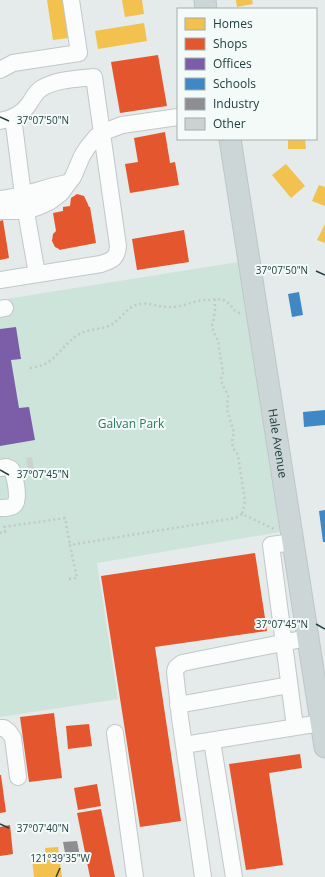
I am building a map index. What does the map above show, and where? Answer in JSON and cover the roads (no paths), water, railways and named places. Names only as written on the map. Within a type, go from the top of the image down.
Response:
[{"type":"main road","name":"Hale Avenue","points":[[230,140],[286,537],[308,638],[325,747]]},
{"type":"lane","points":[[0,70],[13,63],[79,53],[71,0]]},
{"type":"lane","points":[[0,280],[101,264],[110,260],[117,254],[118,246],[94,77],[58,82],[41,88],[24,110],[6,119],[23,195],[37,274]]},
{"type":"lane","points":[[0,211],[26,211],[49,202],[61,193],[73,177],[87,148],[101,132],[122,125],[177,117]]},
{"type":"lane","points":[[0,199],[23,195],[67,183]]},
{"type":"lane","points":[[0,468],[6,467],[12,469],[14,473],[17,498],[13,506],[0,508]]},
{"type":"lane","points":[[286,537],[271,545],[295,728]]},
{"type":"lane","points":[[203,877],[174,672],[182,663],[308,638]]},
{"type":"lane","points":[[178,705],[289,684]]},
{"type":"lane","points":[[184,745],[321,723]]},
{"type":"lane","points":[[0,728],[4,728],[13,738],[18,777]]},
{"type":"lane","points":[[115,734],[135,877]]},
{"type":"lane","points":[[212,741],[234,877]]},
{"type":"park label","name":"Galvan Park","points":[[131,424]]}]
